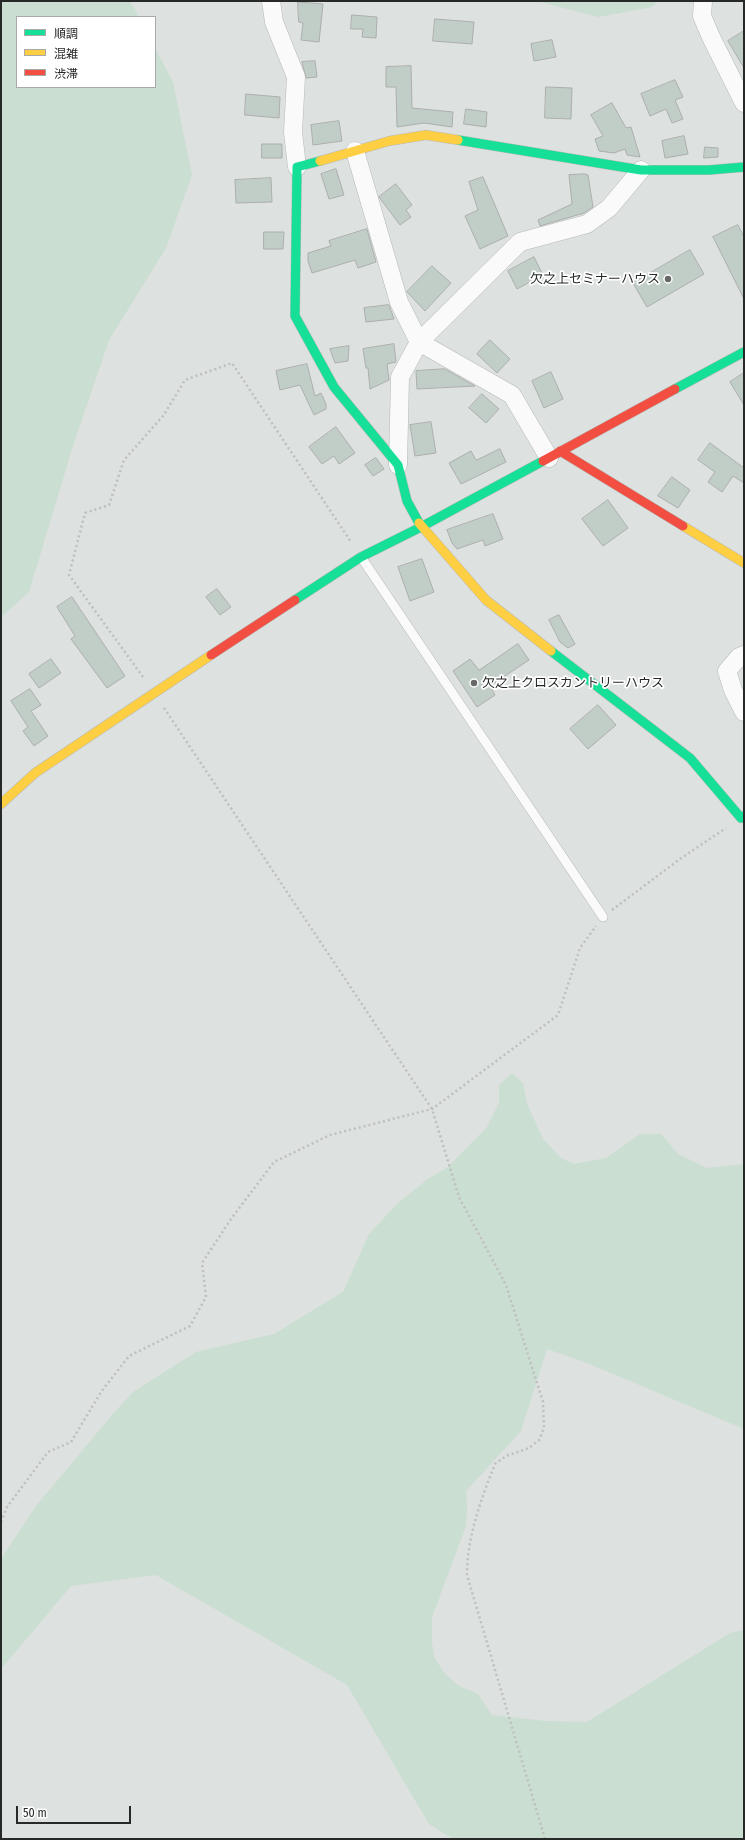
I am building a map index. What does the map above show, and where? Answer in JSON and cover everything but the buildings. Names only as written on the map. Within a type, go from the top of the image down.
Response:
[{"type":"street","points":[[271,1],[274,22],[296,77],[293,132],[297,166],[295,316],[334,388],[398,465]]},
{"type":"street","points":[[703,1],[702,16],[744,103]]},
{"type":"street","points":[[297,166],[355,152],[389,141],[426,135],[641,170],[709,170],[744,167]]},
{"type":"street","points":[[355,152],[399,302],[419,342],[512,395],[554,455],[744,563]]},
{"type":"street","points":[[641,170],[609,208],[587,224],[520,242],[419,342],[400,377],[398,465],[407,501],[421,527],[486,600],[690,758],[742,817]]},
{"type":"street","points":[[1,804],[35,773],[154,692],[361,557],[421,527],[744,352]]},
{"type":"street","points":[[744,655],[739,657],[727,671],[733,690],[744,712]]},
{"type":"lane","points":[[361,557],[603,917]]},
{"type":"path","points":[[361,557],[232,363],[185,380],[163,416],[124,460],[109,505],[86,513],[69,575],[154,692],[432,1109],[459,1197],[506,1285],[543,1402],[544,1428],[539,1440],[529,1448],[506,1456],[495,1464],[472,1535],[467,1559],[467,1575],[545,1839]]},
{"type":"path","points":[[1,1522],[7,1507],[48,1452],[71,1442],[101,1392],[129,1356],[190,1326],[206,1298],[202,1263],[231,1219],[274,1162],[330,1135],[432,1109],[558,1015],[580,948],[603,917],[628,896],[742,817]]},
{"type":"green space","points":[[1,1],[130,1],[138,16],[16,16],[16,88],[156,88],[156,50],[173,82],[192,175],[166,248],[109,340],[72,449],[29,592],[1,617]]},
{"type":"green space","points":[[537,1],[657,1],[652,7],[598,17]]},
{"type":"green space","points":[[512,1073],[523,1083],[527,1104],[543,1139],[561,1158],[574,1164],[606,1158],[640,1134],[661,1134],[678,1154],[707,1168],[744,1164],[744,1429],[587,1363],[547,1349],[521,1431],[466,1491],[466,1526],[432,1617],[432,1642],[434,1657],[445,1674],[459,1686],[478,1694],[492,1715],[545,1721],[587,1722],[730,1633],[744,1630],[744,1839],[453,1839],[429,1824],[347,1685],[156,1575],[71,1586],[1,1669],[1,1559],[36,1506],[112,1415],[133,1392],[196,1352],[274,1334],[343,1292],[369,1234],[399,1202],[428,1179],[448,1167],[487,1127],[499,1103],[499,1085]]},
{"type":"traffic: fast","points":[[458,140],[641,170],[709,170],[744,167]]},
{"type":"traffic: fast","points":[[320,161],[297,167],[295,316],[334,387],[398,465],[407,501],[419,523]]},
{"type":"traffic: fast","points":[[675,389],[744,352]]},
{"type":"traffic: fast","points":[[295,600],[361,557],[421,527],[543,461]]},
{"type":"traffic: fast","points":[[551,651],[690,758],[741,818],[744,816]]},
{"type":"traffic: slow","points":[[320,161],[389,141],[426,135],[458,140]]},
{"type":"traffic: slow","points":[[419,523],[486,600],[551,651]]},
{"type":"traffic: slow","points":[[683,526],[744,563]]},
{"type":"traffic: slow","points":[[1,804],[35,773],[211,655]]},
{"type":"traffic: jam","points":[[543,461],[675,389]]},
{"type":"traffic: jam","points":[[560,451],[683,526]]},
{"type":"traffic: jam","points":[[211,655],[295,600]]},
{"type":"place","name":"欠之上セミナーハウス","points":[[668,279]]},
{"type":"place","name":"欠之上クロスカントリーハウス","points":[[474,683]]}]
